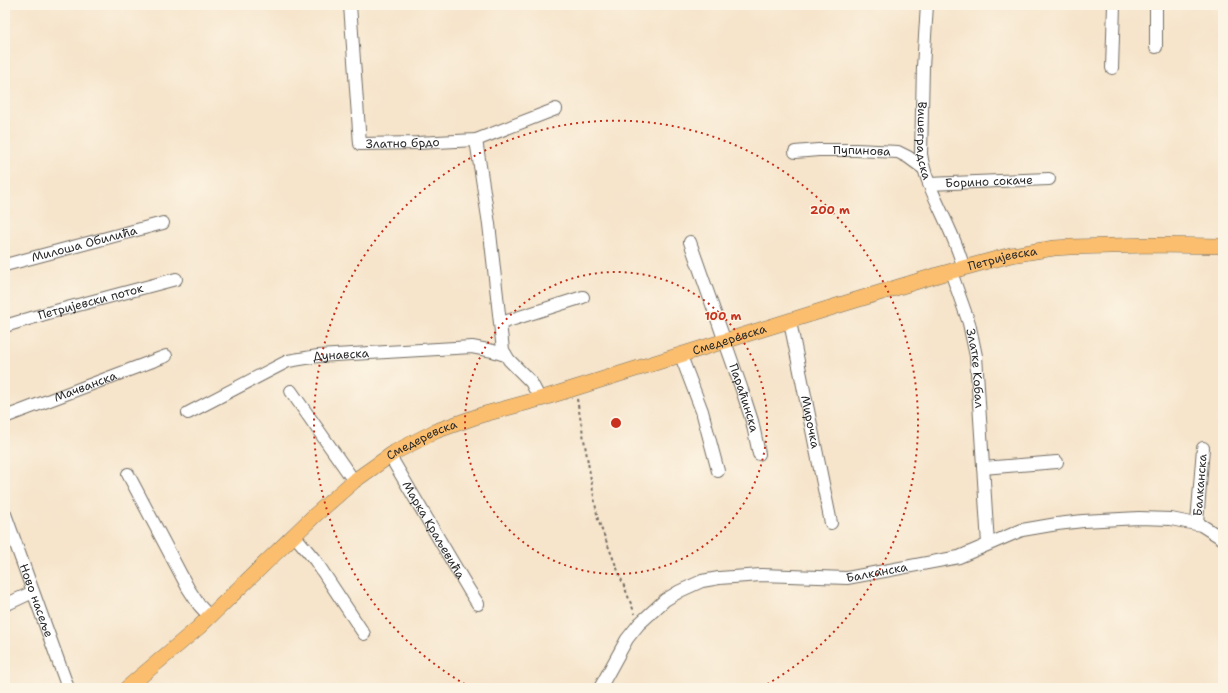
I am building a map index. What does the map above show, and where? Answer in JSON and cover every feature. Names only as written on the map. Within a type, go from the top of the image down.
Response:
[{"type":"main road","name":"Петријевска","points":[[790,322],[957,270],[1011,255],[1054,248],[1152,245],[1223,246]]},
{"type":"main road","name":"Смедеревска","points":[[127,688],[210,617],[294,535],[354,481],[390,456],[425,436],[481,415],[540,400],[790,322]]},
{"type":"street","name":"Златно брдо","points":[[350,5],[360,144],[476,140],[556,109]]},
{"type":"street","name":"Вишеградска","points":[[927,5],[923,66],[921,154],[923,168],[929,184],[951,233],[957,270]]},
{"type":"street","points":[[1112,68],[1114,5]]},
{"type":"street","points":[[1156,5],[1156,47]]},
{"type":"street","points":[[476,140],[505,354],[531,382],[540,400]]},
{"type":"street","name":"Пупинова","points":[[795,152],[818,150],[898,152],[908,156],[923,168]]},
{"type":"street","name":"Борино сокаче","points":[[929,184],[1049,180]]},
{"type":"street","name":"Милоша Обилића","points":[[5,265],[163,223]]},
{"type":"street","name":"Параћинска","points":[[690,242],[742,390],[754,430],[759,454]]},
{"type":"street","name":"Златке Кобал","points":[[957,270],[974,346],[988,544]]},
{"type":"street","name":"Петријевски поток","points":[[5,326],[61,309],[176,279]]},
{"type":"street","points":[[500,323],[583,297]]},
{"type":"street","name":"Мирочка","points":[[790,322],[831,523]]},
{"type":"street","name":"Дунавска","points":[[188,413],[288,361],[318,356],[472,347],[505,354]]},
{"type":"street","name":"Мачванска","points":[[5,417],[166,356]]},
{"type":"street","points":[[681,356],[702,411],[718,471]]},
{"type":"street","points":[[291,391],[354,481]]},
{"type":"street","name":"Балканска","points":[[1197,523],[1203,448]]},
{"type":"street","name":"Марка Краљевића","points":[[390,456],[468,590],[478,604]]},
{"type":"street","points":[[983,468],[1057,462]]},
{"type":"street","points":[[128,474],[188,588],[199,605],[210,617]]},
{"type":"street","name":"Ново насеље","points":[[5,514],[68,688]]},
{"type":"street","name":"Балканска","points":[[600,688],[627,639],[639,624],[665,600],[702,581],[719,578],[761,575],[847,578],[959,557],[1022,530],[1057,524],[1139,518],[1171,519],[1197,523],[1216,533],[1223,539]]},
{"type":"street","points":[[294,535],[315,560],[364,634]]},
{"type":"street","points":[[5,605],[33,592]]},
{"type":"path","points":[[576,388],[598,520],[639,624]]}]
